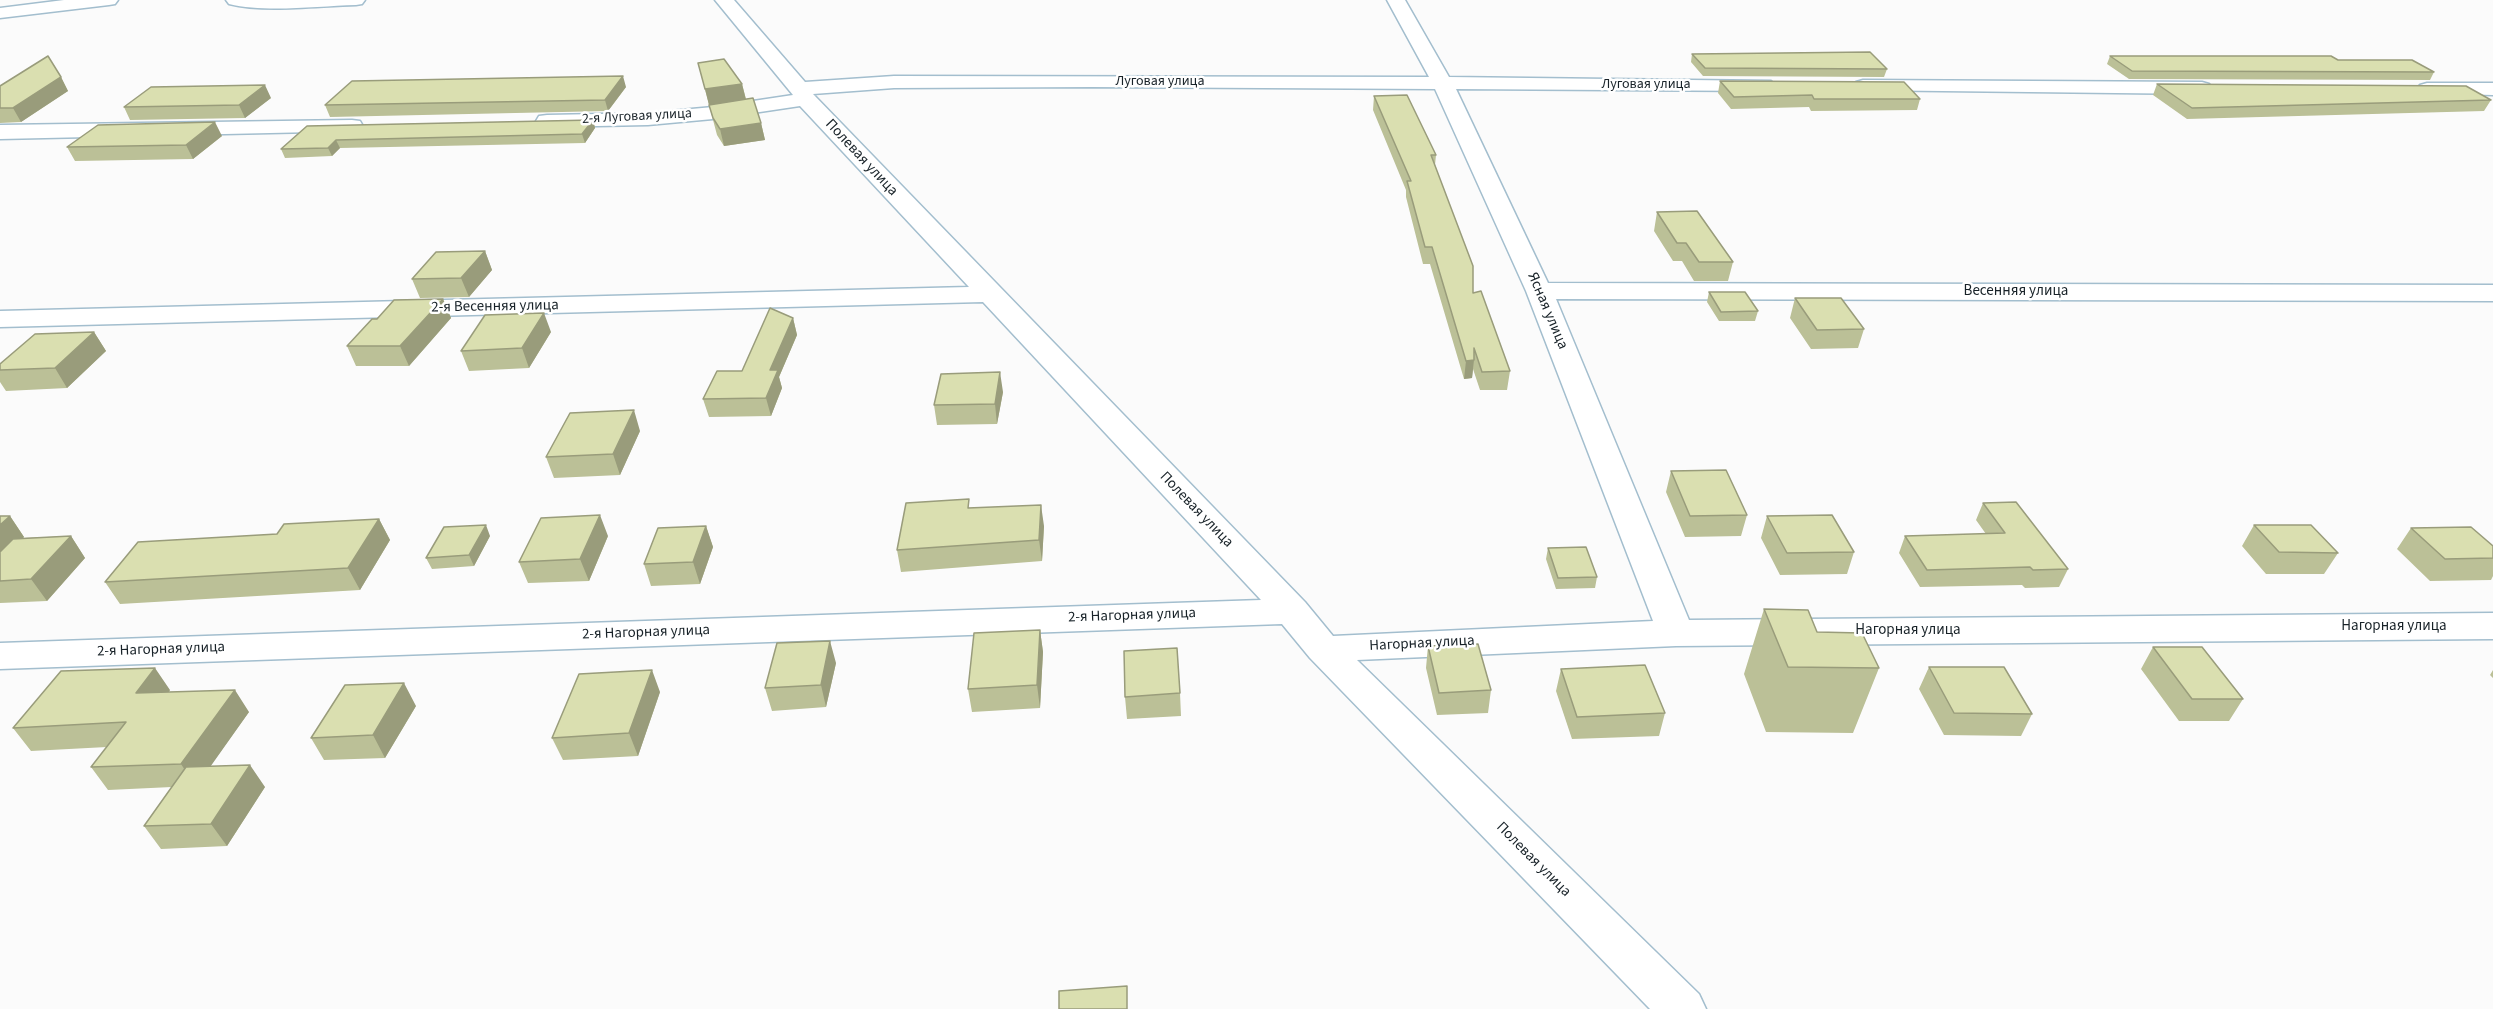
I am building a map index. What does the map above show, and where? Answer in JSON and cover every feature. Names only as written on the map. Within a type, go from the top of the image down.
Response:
[{"type":"street","points":[[0,13],[109,0]]},
{"type":"street","points":[[235,0],[270,2],[356,0]]},
{"type":"street","name":"Полевая улица","points":[[724,0],[803,94],[1292,611],[1323,649],[1682,1009]]},
{"type":"street","name":"Ясная улица","points":[[1396,0],[1443,84],[1539,291],[1676,633]]},
{"type":"street","name":"Луговая улица","points":[[803,94],[905,82],[1788,86]]},
{"type":"street","points":[[1848,86],[2216,88]]},
{"type":"street","points":[[2412,89],[2493,89]]},
{"type":"street","name":"2-я Луговая улица","points":[[529,122],[648,118],[713,113],[803,94]]},
{"type":"street","points":[[0,132],[374,125]]},
{"type":"street","name":"Весенняя улица","points":[[1539,291],[2493,293]]},
{"type":"street","name":"2-я Весенняя улица","points":[[0,320],[990,294]]},
{"type":"street","name":"2-я Нагорная улица","points":[[0,656],[1292,611]]},
{"type":"street","name":"Нагорная улица","points":[[1323,649],[1676,633],[2493,626]]},
{"type":"building","points":[[1870,52],[1887,69],[1705,68],[1692,54]]},
{"type":"building","points":[[48,56],[61,77],[13,108],[0,108],[0,86]]},
{"type":"building","points":[[2110,56],[2331,56],[2338,60],[2412,60],[2434,72],[2132,71]]},
{"type":"building","points":[[724,59],[742,84],[705,89],[698,63]]},
{"type":"building","points":[[623,76],[605,100],[325,105],[352,81]]},
{"type":"building","points":[[1720,81],[1904,82],[1920,99],[1814,99],[1812,95],[1734,97]]},
{"type":"building","points":[[2157,84],[2466,86],[2491,100],[2192,108]]},
{"type":"building","points":[[265,85],[239,105],[124,107],[151,87]]},
{"type":"building","points":[[1407,95],[1436,155],[1431,155],[1473,266],[1473,293],[1481,291],[1510,371],[1482,372],[1474,348],[1474,360],[1466,361],[1432,247],[1425,247],[1407,181],[1411,181],[1374,96]]},
{"type":"building","points":[[753,98],[761,123],[720,129],[709,105]]},
{"type":"building","points":[[593,120],[582,134],[336,140],[328,148],[281,149],[307,126]]},
{"type":"building","points":[[215,122],[186,145],[67,147],[98,125]]},
{"type":"building","points":[[1697,211],[1733,262],[1699,262],[1686,243],[1677,243],[1657,212]]},
{"type":"building","points":[[485,251],[461,278],[412,279],[436,252]]},
{"type":"building","points":[[1709,292],[1745,292],[1758,311],[1721,312]]},
{"type":"building","points":[[1795,298],[1841,298],[1864,329],[1817,330]]},
{"type":"building","points":[[443,299],[400,346],[347,346],[372,319],[377,319],[394,300]]},
{"type":"building","points":[[770,308],[793,318],[770,370],[778,370],[766,398],[703,399],[717,371],[742,371]]},
{"type":"building","points":[[544,313],[522,348],[461,351],[485,315]]},
{"type":"building","points":[[94,332],[55,368],[0,370],[0,364],[35,334]]},
{"type":"building","points":[[1000,372],[995,404],[934,405],[941,374]]},
{"type":"building","points":[[634,410],[613,454],[546,457],[570,413]]},
{"type":"building","points":[[1726,470],[1747,515],[1690,516],[1671,471]]},
{"type":"building","points":[[969,499],[968,508],[1041,505],[1039,540],[897,550],[906,503]]},
{"type":"building","points":[[2016,502],[2068,569],[2033,570],[2030,567],[1927,570],[1905,536],[2005,533],[1983,503]]},
{"type":"building","points":[[600,515],[580,559],[519,562],[541,518]]},
{"type":"building","points":[[1832,515],[1854,552],[1787,553],[1767,516]]},
{"type":"building","points":[[0,516],[10,516],[0,525]]},
{"type":"building","points":[[379,519],[348,568],[105,582],[138,542],[277,534],[284,524]]},
{"type":"building","points":[[486,525],[469,555],[426,558],[444,527]]},
{"type":"building","points":[[2254,525],[2311,525],[2338,553],[2279,552]]},
{"type":"building","points":[[706,526],[693,562],[644,564],[658,528]]},
{"type":"building","points":[[2471,527],[2493,546],[2493,558],[2445,559],[2411,528]]},
{"type":"building","points":[[71,536],[31,579],[0,581],[0,552],[13,539]]},
{"type":"building","points":[[1586,547],[1597,577],[1558,578],[1548,548]]},
{"type":"building","points":[[1764,609],[1808,610],[1817,632],[1862,633],[1879,668],[1788,667]]},
{"type":"building","points":[[1040,630],[1037,685],[968,689],[974,633]]},
{"type":"building","points":[[830,641],[821,685],[765,688],[777,643]]},
{"type":"building","points":[[1478,644],[1491,690],[1439,693],[1428,646]]},
{"type":"building","points":[[2153,647],[2202,647],[2243,699],[2192,699]]},
{"type":"building","points":[[1177,648],[1180,693],[1125,697],[1124,651]]},
{"type":"building","points":[[1645,665],[1665,713],[1577,717],[1561,669]]},
{"type":"building","points":[[1929,667],[2004,667],[2032,714],[1954,713]]},
{"type":"building","points":[[155,668],[136,693],[235,690],[181,764],[91,767],[126,722],[13,728],[61,671]]},
{"type":"building","points":[[652,670],[629,733],[552,738],[579,674]]},
{"type":"building","points":[[404,683],[373,735],[311,738],[345,685]]},
{"type":"building","points":[[250,765],[211,824],[144,826],[186,767]]},
{"type":"building","points":[[1127,986],[1127,1009],[1059,1009],[1059,991]]}]
